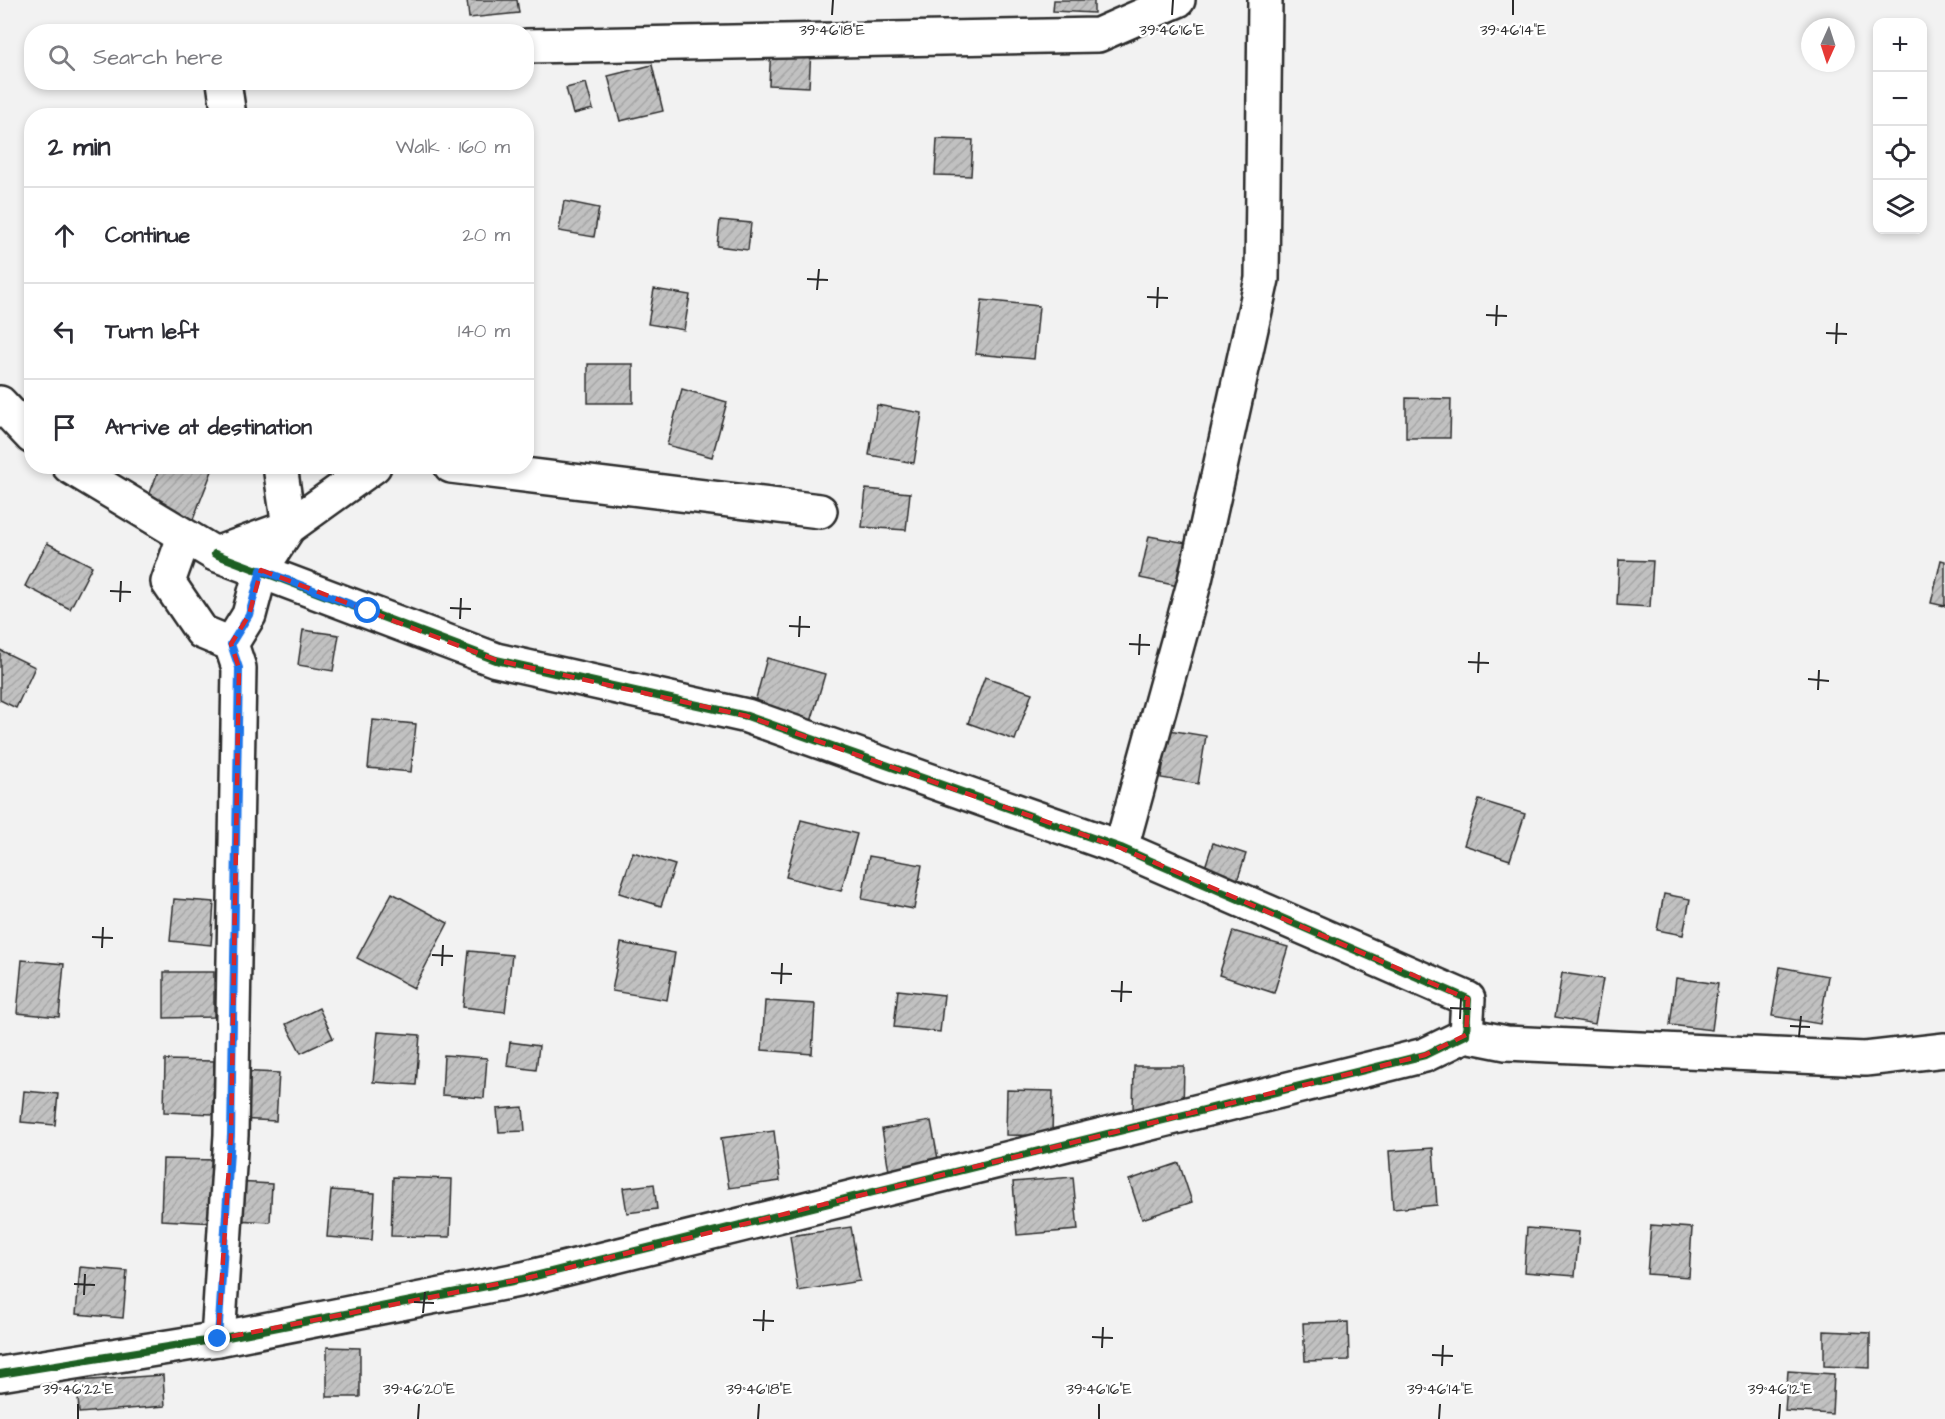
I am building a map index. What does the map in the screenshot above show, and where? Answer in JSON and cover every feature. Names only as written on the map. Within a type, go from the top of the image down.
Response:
[{"type":"street","points":[[534,46],[1098,35],[1178,0]]},
{"type":"street","points":[[1121,848],[1195,580],[1262,279],[1265,0]]},
{"type":"street","points":[[225,90],[228,108]]},
{"type":"street","points":[[0,403],[24,428]]},
{"type":"street","points":[[82,474],[215,554],[496,660],[747,716],[1121,848],[1468,999],[1466,1035]]},
{"type":"street","points":[[231,644],[249,615],[261,570],[289,528],[281,474]]},
{"type":"street","points":[[215,554],[289,528],[363,474]]},
{"type":"street","points":[[515,474],[820,512]]},
{"type":"street","points":[[184,537],[168,582],[202,632],[231,644],[239,668],[231,1123],[218,1339]]},
{"type":"street","points":[[0,1374],[218,1339],[523,1279],[1425,1055],[1466,1035],[1506,1043],[1865,1059],[1945,1050]]},
{"type":"highlighted area","points":[[261,570],[496,660],[747,716],[1121,848],[1468,999],[1466,1035],[1425,1055],[523,1279],[218,1339],[231,1135],[239,668],[231,644],[249,615]]},
{"type":"building","points":[[467,0],[517,0],[519,13],[469,18]]},
{"type":"building","points":[[1054,0],[1094,0],[1094,13],[1053,11]]},
{"type":"building","points":[[771,46],[811,49],[809,87],[769,85]]},
{"type":"building","points":[[652,65],[663,111],[620,121],[608,76]]},
{"type":"building","points":[[586,83],[593,109],[573,114],[566,88]]},
{"type":"building","points":[[937,139],[973,140],[971,176],[935,175]]},
{"type":"building","points":[[564,201],[599,208],[594,237],[559,231]]},
{"type":"building","points":[[720,220],[751,223],[748,250],[717,246]]},
{"type":"building","points":[[654,289],[690,295],[684,330],[648,324]]},
{"type":"building","points":[[982,300],[1039,306],[1034,359],[976,354]]},
{"type":"building","points":[[588,364],[633,364],[633,403],[588,403]]},
{"type":"building","points":[[682,389],[727,402],[712,457],[667,445]]},
{"type":"building","points":[[1406,398],[1451,399],[1450,438],[1406,438]]},
{"type":"building","points":[[877,405],[922,413],[914,463],[869,455]]},
{"type":"building","points":[[157,474],[211,474],[192,522],[146,504]]},
{"type":"building","points":[[866,489],[910,493],[906,530],[862,527]]},
{"type":"building","points":[[1149,536],[1192,544],[1183,587],[1140,578]]},
{"type":"building","points":[[47,543],[92,566],[70,609],[25,586]]},
{"type":"building","points":[[1619,560],[1653,561],[1650,607],[1617,605]]},
{"type":"building","points":[[1941,560],[1945,561],[1945,606],[1931,603]]},
{"type":"building","points":[[303,630],[339,635],[333,671],[298,665]]},
{"type":"building","points":[[0,650],[35,667],[16,708],[0,700]]},
{"type":"building","points":[[767,658],[825,674],[809,729],[752,713]]},
{"type":"building","points":[[985,677],[1032,693],[1015,740],[968,723]]},
{"type":"building","points":[[373,720],[416,724],[411,772],[368,768]]},
{"type":"building","points":[[1169,730],[1206,736],[1198,784],[1161,778]]},
{"type":"building","points":[[1479,800],[1525,814],[1510,860],[1464,845]]},
{"type":"building","points":[[801,820],[857,834],[841,891],[786,877]]},
{"type":"building","points":[[1213,843],[1246,854],[1234,890],[1201,879]]},
{"type":"building","points":[[633,852],[675,865],[661,906],[619,893]]},
{"type":"building","points":[[869,856],[922,865],[914,909],[862,899]]},
{"type":"building","points":[[392,893],[448,923],[414,988],[357,958]]},
{"type":"building","points":[[1664,894],[1690,899],[1683,935],[1657,930]]},
{"type":"building","points":[[174,899],[214,902],[211,945],[170,941]]},
{"type":"building","points":[[1233,931],[1288,947],[1274,993],[1219,975]]},
{"type":"building","points":[[621,943],[675,953],[667,1000],[612,991]]},
{"type":"building","points":[[469,951],[512,955],[505,1012],[463,1007]]},
{"type":"building","points":[[22,960],[64,964],[59,1017],[17,1013]]},
{"type":"building","points":[[1780,967],[1828,976],[1820,1024],[1772,1016]]},
{"type":"building","points":[[164,972],[214,972],[214,1017],[164,1018]]},
{"type":"building","points":[[1562,973],[1603,979],[1595,1024],[1555,1017]]},
{"type":"building","points":[[1676,978],[1718,984],[1712,1030],[1670,1025]]},
{"type":"building","points":[[898,990],[944,995],[940,1032],[894,1027]]},
{"type":"building","points":[[765,1001],[815,1004],[812,1054],[762,1050]]},
{"type":"building","points":[[319,1008],[333,1038],[301,1053],[286,1024]]},
{"type":"building","points":[[378,1032],[420,1035],[416,1085],[373,1082]]},
{"type":"building","points":[[510,1042],[539,1046],[536,1070],[507,1066]]},
{"type":"building","points":[[444,1055],[487,1058],[484,1098],[442,1095]]},
{"type":"building","points":[[165,1060],[214,1061],[213,1114],[164,1112]]},
{"type":"building","points":[[1134,1066],[1184,1066],[1183,1112],[1133,1111]]},
{"type":"building","points":[[238,1071],[279,1073],[276,1121],[235,1119]]},
{"type":"building","points":[[1007,1090],[1053,1091],[1052,1136],[1006,1135]]},
{"type":"building","points":[[24,1091],[58,1094],[55,1125],[21,1122]]},
{"type":"building","points":[[523,1107],[525,1131],[499,1132],[497,1109]]},
{"type":"building","points":[[931,1121],[941,1175],[891,1183],[882,1129]]},
{"type":"building","points":[[774,1131],[780,1181],[729,1188],[721,1138]]},
{"type":"building","points":[[1433,1148],[1437,1205],[1393,1209],[1389,1151]]},
{"type":"building","points":[[163,1159],[219,1160],[216,1223],[161,1220]]},
{"type":"building","points":[[1179,1163],[1192,1202],[1142,1219],[1129,1180]]},
{"type":"building","points":[[393,1177],[452,1179],[450,1237],[391,1236]]},
{"type":"building","points":[[1073,1177],[1078,1230],[1017,1235],[1013,1182]]},
{"type":"building","points":[[236,1182],[272,1184],[270,1222],[234,1220]]},
{"type":"building","points":[[654,1184],[657,1209],[627,1213],[623,1188]]},
{"type":"building","points":[[331,1190],[375,1193],[372,1240],[327,1237]]},
{"type":"building","points":[[1651,1225],[1692,1228],[1689,1277],[1647,1274]]},
{"type":"building","points":[[851,1227],[860,1281],[798,1291],[790,1236]]},
{"type":"building","points":[[1527,1228],[1579,1232],[1575,1276],[1524,1272]]},
{"type":"building","points":[[80,1267],[127,1271],[123,1318],[76,1314]]},
{"type":"building","points":[[1348,1322],[1349,1360],[1305,1361],[1303,1323]]},
{"type":"building","points":[[1824,1331],[1870,1333],[1870,1368],[1824,1366]]},
{"type":"building","points":[[327,1347],[360,1348],[360,1397],[327,1397]]},
{"type":"building","points":[[1788,1371],[1834,1374],[1832,1414],[1785,1411]]},
{"type":"building","points":[[163,1375],[165,1406],[79,1413],[77,1381]]},
{"type":"cycle path","points":[[0,1374],[218,1339],[523,1279],[1425,1055],[1466,1035],[1468,999],[1121,848],[747,716],[496,660],[215,554]]},
{"type":"route","points":[[218,1339],[231,1135],[239,668],[231,644],[249,615],[261,570],[368,611]]}]
